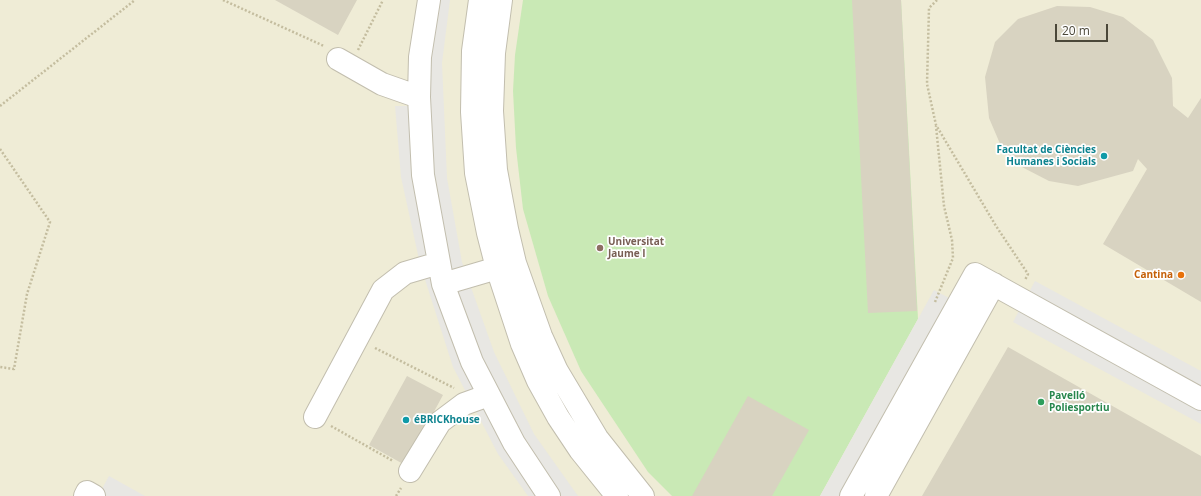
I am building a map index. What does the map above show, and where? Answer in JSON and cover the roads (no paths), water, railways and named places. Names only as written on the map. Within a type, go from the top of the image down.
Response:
[{"type":"street","points":[[428,0],[420,57],[419,97],[423,175],[443,284],[472,362],[514,443],[549,496]]},
{"type":"street","points":[[480,0],[473,51],[472,112],[476,173],[488,233],[538,329],[557,372],[597,438],[643,496]]},
{"type":"street","points":[[501,0],[494,53],[492,112],[496,170],[507,229],[506,265],[522,344],[538,381],[558,416],[580,450],[618,496]]},
{"type":"street","points":[[340,53],[382,84],[419,97]]},
{"type":"street","points":[[324,418],[384,290],[405,273],[439,263]]},
{"type":"street","points":[[443,284],[506,265]]},
{"type":"street","points":[[851,496],[975,274],[1201,399]]},
{"type":"street","points":[[876,496],[994,284]]},
{"type":"street","points":[[410,471],[440,422],[464,404],[489,395]]},
{"type":"street","points":[[85,496],[88,492],[94,496]]},
{"type":"place","name":"Facultat de Ciències Humanes i Socials","points":[[1104,156]]},
{"type":"place","name":"Universitat Jaume I","points":[[600,248]]},
{"type":"place","name":"Cantina","points":[[1181,275]]},
{"type":"place","name":"Pavelló Poliesportiu","points":[[1041,402]]},
{"type":"place","name":"éBRICKhouse","points":[[406,420]]}]
